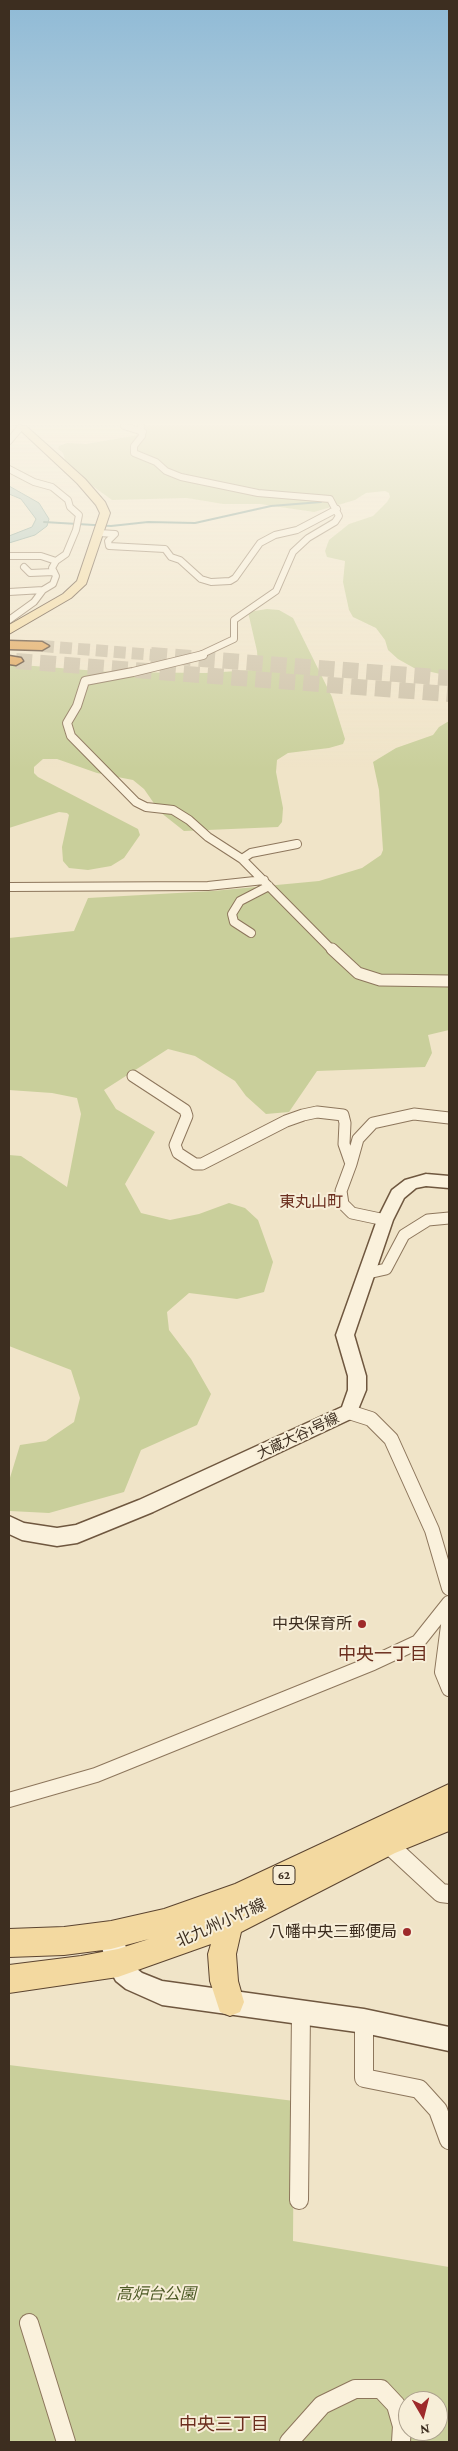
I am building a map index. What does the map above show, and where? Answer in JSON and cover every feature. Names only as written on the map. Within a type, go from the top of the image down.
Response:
[{"type":"highway","points":[[9,644],[42,646]]},
{"type":"main road","points":[[9,630],[67,596],[82,582],[96,540]]},
{"type":"main road","name":"北九州小竹線","points":[[9,1943],[64,1941],[111,1934],[164,1922],[240,1896],[449,1797]]},
{"type":"main road","name":"北九州小竹線","points":[[9,1978],[71,1972],[118,1963],[230,1923],[387,1844],[449,1818]]},
{"type":"main road","points":[[230,1923],[222,1954],[224,1981],[230,2002]]},
{"type":"street","points":[[9,620],[34,602],[43,590],[53,584],[56,576],[52,568],[56,561],[66,554],[72,540]]},
{"type":"street","points":[[109,540],[109,546],[164,549],[171,557],[180,560],[201,579],[211,582],[230,581],[235,578],[260,543],[265,540]]},
{"type":"street","points":[[305,540],[292,552],[276,591],[234,620],[234,638],[205,654],[133,672],[85,681],[77,706],[67,723],[67,729],[71,736],[136,802],[146,807],[173,810],[189,820],[208,837],[242,859],[325,943],[358,973],[380,980],[449,981]]},
{"type":"street","points":[[9,556],[41,556],[56,561]]},
{"type":"street","points":[[24,567],[30,573],[54,572]]},
{"type":"street","points":[[9,592],[43,590]]},
{"type":"street","points":[[242,859],[251,853],[297,844]]},
{"type":"street","points":[[9,887],[208,886],[267,883]]},
{"type":"street","points":[[251,933],[234,922],[232,914],[240,901],[267,883]]},
{"type":"street","points":[[133,1076],[185,1110],[187,1116],[176,1145],[178,1153],[194,1164],[202,1164],[286,1121],[317,1112],[343,1115],[345,1123],[344,1144],[351,1164]]},
{"type":"street","points":[[386,1220],[352,1213],[343,1204],[341,1191],[358,1140],[373,1124],[395,1117],[414,1114],[449,1118]]},
{"type":"street","name":"大蔵大谷1号線","points":[[9,1525],[22,1531],[57,1537],[77,1534],[146,1506],[349,1412],[356,1390],[357,1376],[345,1335],[386,1220],[398,1194],[412,1184],[426,1180],[449,1182]]},
{"type":"street","points":[[368,1273],[386,1269],[404,1235],[428,1220],[449,1218]]},
{"type":"street","points":[[349,1412],[371,1419],[391,1439],[432,1530],[449,1588]]},
{"type":"street","points":[[9,1800],[96,1774],[373,1663],[418,1642],[449,1603]]},
{"type":"street","points":[[449,1618],[442,1672],[449,1689]]},
{"type":"street","points":[[387,1844],[441,1893],[449,1894]]},
{"type":"street","points":[[111,1934],[118,1963],[124,1973],[146,1987],[162,1993],[364,2021],[449,2039]]},
{"type":"street","points":[[299,2200],[298,2047],[301,2012]]},
{"type":"street","points":[[364,2021],[364,2078],[419,2089],[438,2110],[449,2140]]},
{"type":"street","points":[[29,2323],[66,2442]]},
{"type":"street","points":[[289,2442],[322,2405],[355,2389],[380,2389],[396,2405],[402,2426],[401,2442]]},
{"type":"green space","points":[[329,540],[449,540],[449,676],[414,668],[398,659],[388,650],[385,640],[376,628],[353,617],[349,610],[343,582],[345,561],[327,557],[325,551]]},
{"type":"green space","points":[[267,609],[279,610],[293,618],[332,697],[345,739],[343,744],[329,748],[288,753],[277,760],[276,772],[283,808],[282,822],[278,827],[184,831],[160,812],[144,789],[133,780],[97,773],[57,759],[43,759],[34,767],[34,773],[38,777],[138,829],[140,835],[124,858],[111,866],[88,870],[69,868],[63,861],[62,847],[69,815],[67,813],[59,812],[9,828],[9,664],[110,672],[206,673],[253,670],[258,666],[257,651],[248,612]]},
{"type":"green space","points":[[449,721],[449,1030],[428,1035],[432,1053],[425,1067],[317,1071],[289,1112],[266,1114],[246,1096],[235,1081],[195,1056],[168,1049],[104,1090],[116,1109],[155,1132],[125,1184],[141,1213],[170,1220],[199,1214],[229,1203],[245,1208],[258,1220],[273,1262],[264,1292],[237,1299],[189,1293],[167,1312],[169,1330],[191,1359],[211,1394],[197,1425],[141,1450],[124,1492],[49,1513],[10,1511],[9,1481],[20,1445],[46,1441],[74,1422],[80,1398],[71,1370],[9,1346],[9,1155],[21,1156],[67,1187],[81,1114],[77,1098],[52,1093],[9,1090],[9,938],[74,931],[88,898],[213,891],[319,881],[362,868],[381,855],[383,850],[379,790],[373,762],[396,748],[433,735],[439,727]]},
{"type":"green space","name":"高炉台公園","points":[[9,2065],[294,2101],[293,2241],[449,2267],[449,2442],[9,2442]]},
{"type":"tunnel","points":[[42,646],[167,656]]},
{"type":"tunnel","points":[[151,655],[449,678]]},
{"type":"tunnel","points":[[16,661],[449,694]]},
{"type":"place","name":"中央保育所","points":[[362,1624]]},
{"type":"place","name":"八幡中央三郵便局","points":[[407,1932]]},
{"type":"district","name":"東丸山町","points":[[311,1202]]},
{"type":"district","name":"中央一丁目","points":[[383,1654]]},
{"type":"district","name":"中央三丁目","points":[[224,2424]]}]
